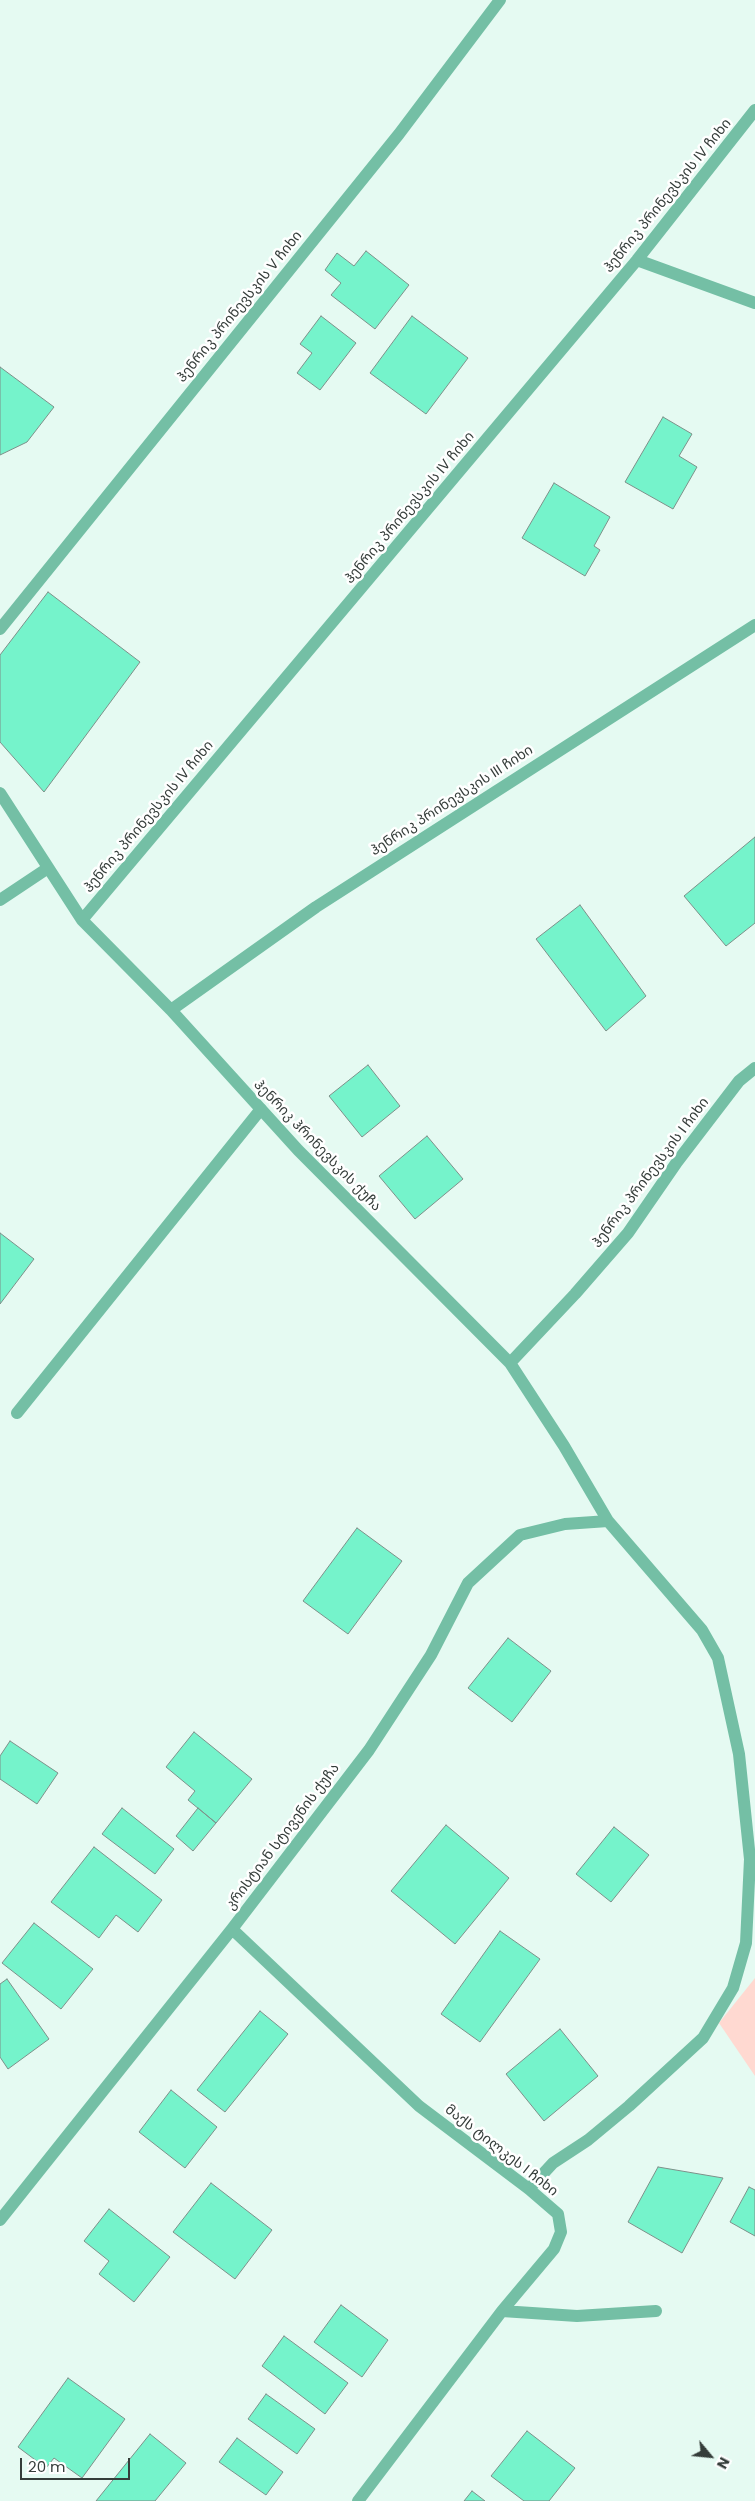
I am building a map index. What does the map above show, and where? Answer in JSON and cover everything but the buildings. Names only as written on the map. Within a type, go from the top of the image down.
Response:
[{"type":"street","name":"ჰენრიკ პრინევსკის V ჩიხი","points":[[0,629],[393,141],[500,0]]},
{"type":"street","name":"ჰენრიკ პრინევსკის IV ჩიხი","points":[[82,920],[637,260],[755,110]]},
{"type":"street","points":[[637,260],[755,303]]},
{"type":"street","name":"ჰენრიკ პრინევსკის III ჩიხი","points":[[170,1010],[316,906],[755,625]]},
{"type":"street","name":"ჰენრიკ ჰრინევსკის ქუჩა","points":[[0,793],[82,920],[170,1010],[298,1150],[510,1364],[564,1446],[608,1521],[702,1630],[718,1658],[739,1754],[750,1859],[746,1943],[733,1988],[703,2038],[629,2106],[588,2140],[553,2163],[529,2189]]},
{"type":"street","points":[[0,900],[48,868]]},
{"type":"street","name":"ჰენრიკ პრინევსკის I ჩიხი","points":[[510,1364],[628,1233],[688,1147],[739,1081],[755,1068]]},
{"type":"street","points":[[17,1413],[260,1110]]},
{"type":"street","name":"კრისტიან სტივენის ქუჩა","points":[[0,2220],[232,1929],[369,1750],[431,1655],[468,1583],[520,1535],[565,1524],[608,1521]]},
{"type":"street","name":"მაქს ტილკეს I ჩიხი","points":[[232,1929],[419,2106],[529,2189],[558,2214],[561,2232],[554,2249],[502,2311],[358,2501]]},
{"type":"street","points":[[502,2311],[577,2316],[656,2311]]},
{"type":"shaded area","points":[[755,1978],[755,2076],[719,2023]]}]
